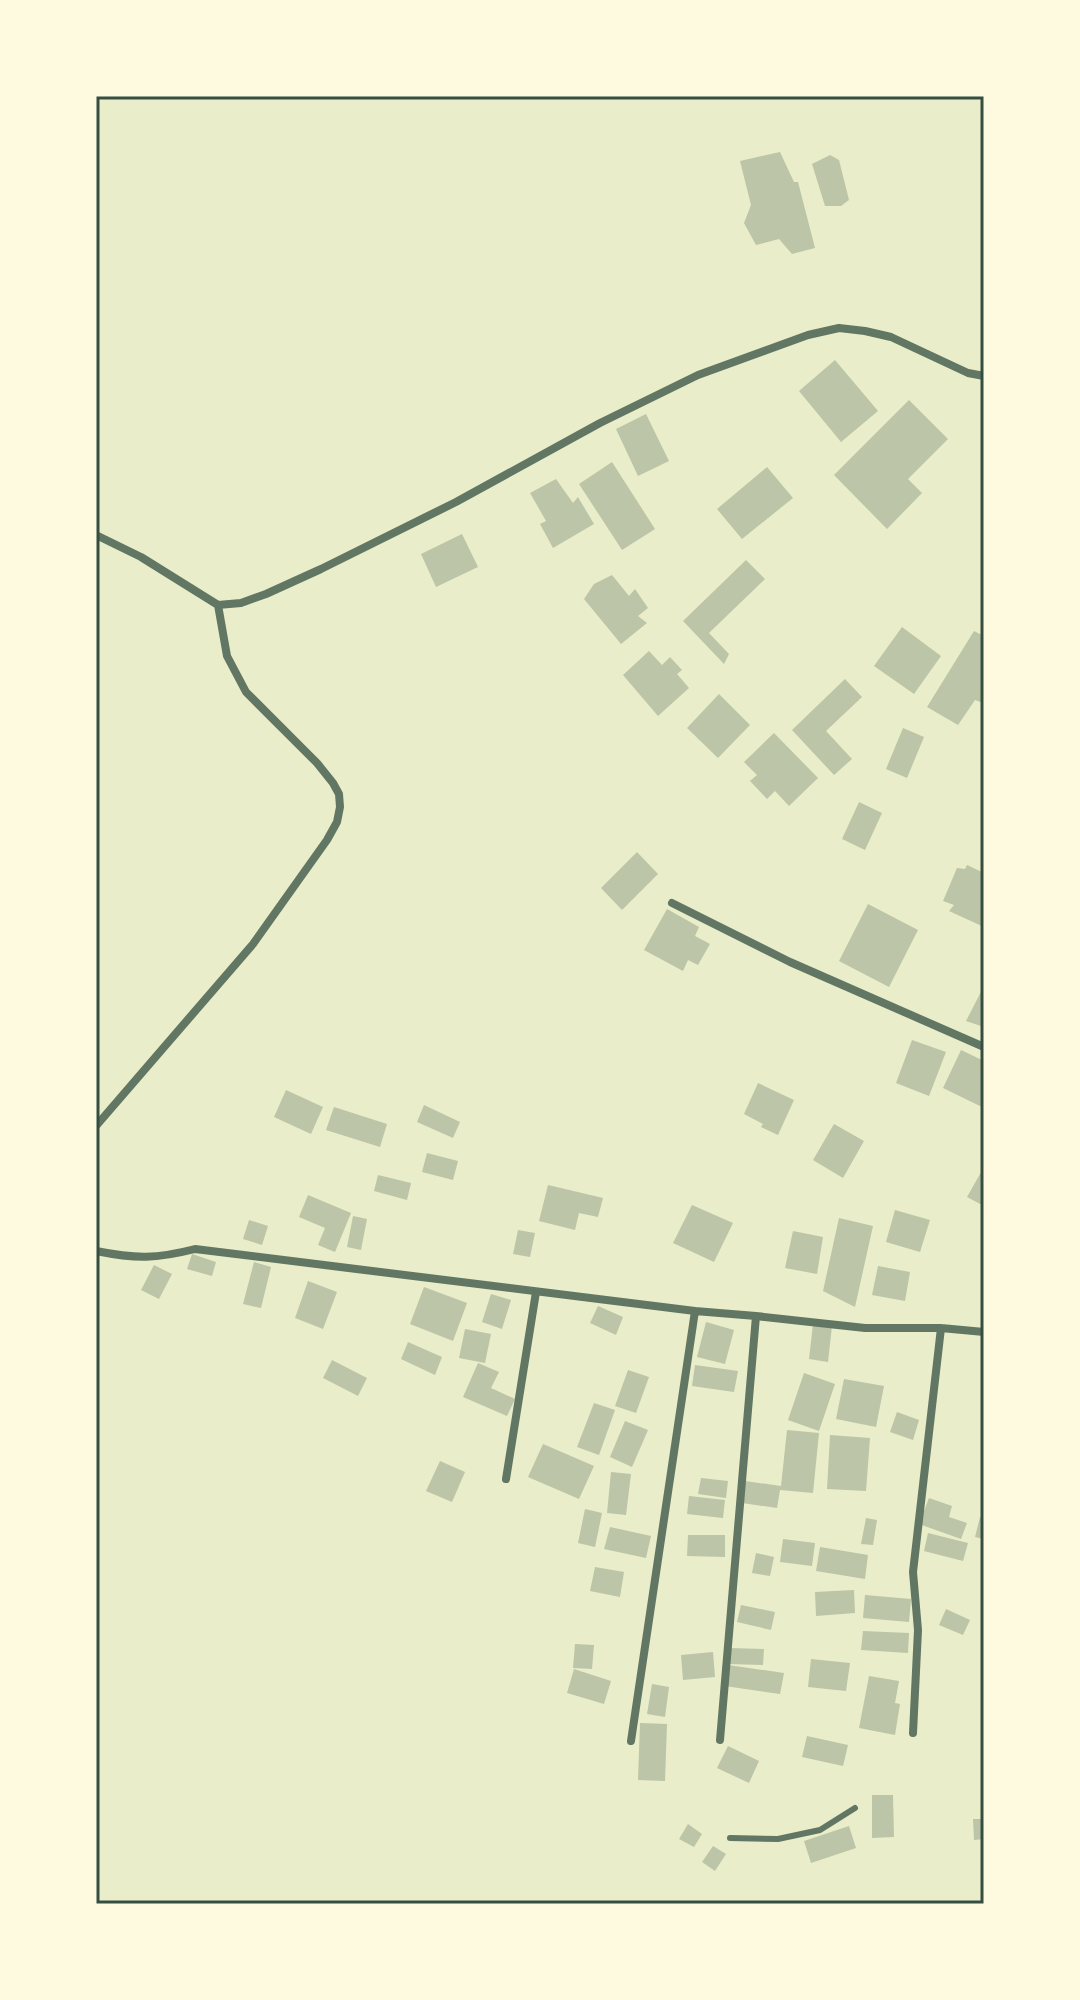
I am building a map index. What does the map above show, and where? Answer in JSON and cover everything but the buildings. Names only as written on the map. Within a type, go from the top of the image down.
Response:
[{"type":"street","points":[[96,535],[141,557],[218,605],[241,603],[294,582],[456,502],[600,423],[698,375],[808,335],[839,328],[891,337],[968,373],[984,376]]},
{"type":"street","points":[[96,1126],[253,944],[337,822],[339,794],[333,783],[246,692],[227,656],[218,605]]},
{"type":"street","points":[[672,903],[790,962],[984,1047]]},
{"type":"street","points":[[96,1251],[128,1257],[165,1257],[195,1249],[695,1311],[865,1328],[941,1328],[984,1332]]},
{"type":"street","points":[[506,1479],[536,1292]]},
{"type":"street","points":[[631,1741],[695,1311]]},
{"type":"street","points":[[720,1740],[756,1316]]},
{"type":"street","points":[[913,1733],[918,1630],[913,1572],[941,1328]]},
{"type":"lane","points":[[730,1838],[778,1839],[820,1830],[855,1808]]}]
